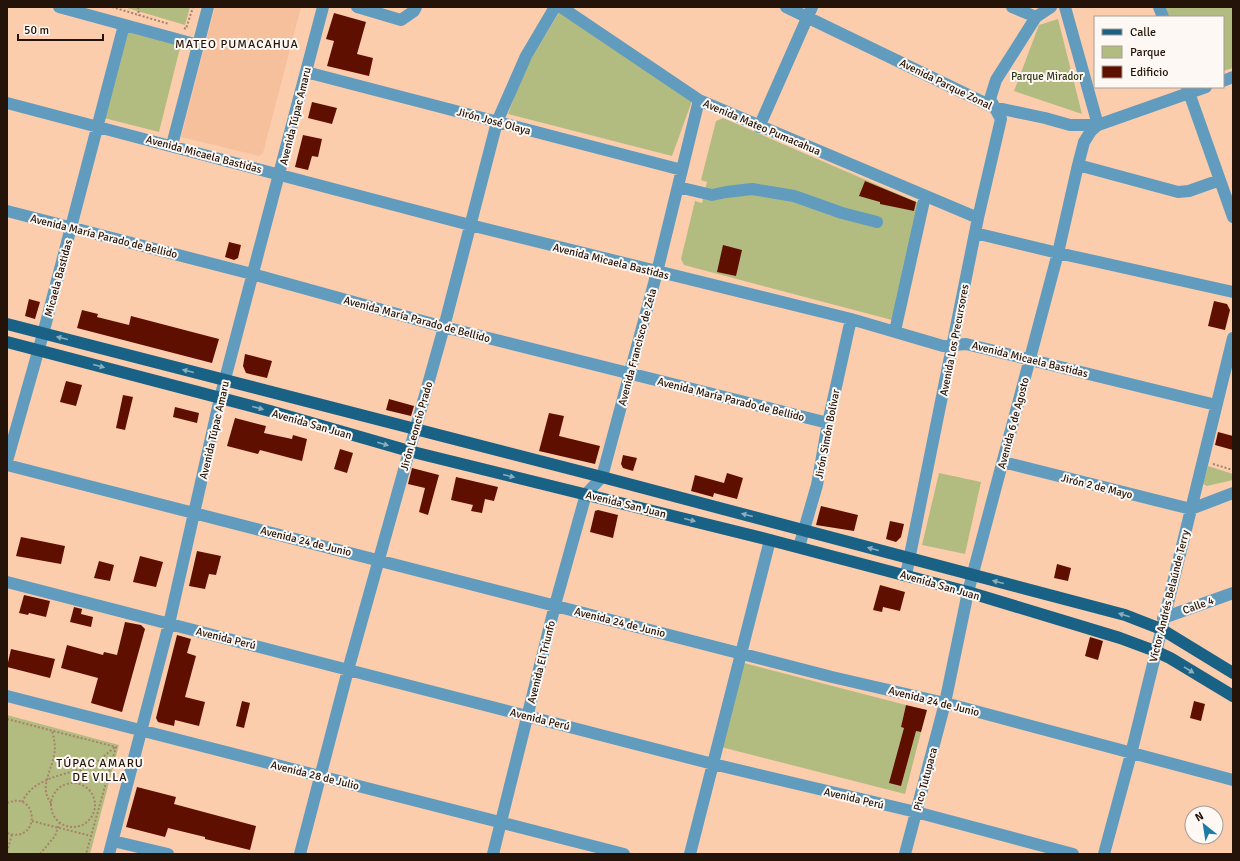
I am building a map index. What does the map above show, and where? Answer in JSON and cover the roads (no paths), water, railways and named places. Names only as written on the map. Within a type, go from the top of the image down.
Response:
[{"type":"main road","name":"Avenida San Juan","points":[[7,324],[602,477],[973,576],[1162,623],[1233,673]]},
{"type":"main road","name":"Avenida San Juan","points":[[7,342],[220,398],[409,451],[799,547],[968,592],[1120,638],[1155,651],[1170,658],[1232,695]]},
{"type":"street","points":[[59,7],[198,45]]},
{"type":"street","points":[[172,145],[208,7]]},
{"type":"street","name":"Avenida Túpac Amaru","points":[[109,854],[169,624],[220,398],[323,7]]},
{"type":"street","points":[[357,7],[401,20],[414,11],[416,7]]},
{"type":"street","name":"Jirón Leoncio Prado","points":[[300,854],[322,777],[348,670],[414,429],[444,327],[497,122],[526,56],[555,7]]},
{"type":"street","name":"Avenida Mateo Pumacahua","points":[[561,7],[699,100],[759,127],[978,218]]},
{"type":"street","name":"Avenida Parque Zonal","points":[[786,7],[810,12],[993,107],[1070,125],[1098,125],[1188,90],[1200,88]]},
{"type":"street","points":[[1012,7],[1036,17]]},
{"type":"street","points":[[993,107],[990,99],[996,80],[1036,17],[1051,7]]},
{"type":"street","points":[[1065,7],[1098,125]]},
{"type":"street","points":[[759,127],[810,12]]},
{"type":"street","name":"Micaela Bastidas","points":[[7,461],[72,227],[124,25]]},
{"type":"street","name":"Jirón José Olaya","points":[[306,72],[682,170]]},
{"type":"street","points":[[1188,90],[1233,217]]},
{"type":"street","name":"Avenida Francisco de Zela","points":[[586,494],[602,477],[657,272],[699,100]]},
{"type":"street","name":"Avenida Micaela Bastidas","points":[[7,103],[172,145],[470,225],[851,319],[943,346],[966,344],[1216,405]]},
{"type":"street","name":"Avenida Los Precursores","points":[[906,575],[954,345],[978,218],[1001,119],[993,107]]},
{"type":"street","name":"Avenida 6 de Agosto","points":[[945,703],[968,592],[1058,253],[1084,142],[1091,131],[1098,125]]},
{"type":"street","points":[[1078,165],[1178,192],[1189,191],[1220,180]]},
{"type":"street","points":[[678,187],[712,196],[726,192],[752,189],[794,196],[842,213],[877,222]]},
{"type":"street","points":[[895,331],[925,196]]},
{"type":"street","name":"Avenida María Parado de Bellido","points":[[7,211],[252,274],[444,327],[828,423]]},
{"type":"street","points":[[975,233],[1233,292]]},
{"type":"street","name":"Jirón Simón Bolívar","points":[[799,547],[818,485],[828,423],[851,319]]},
{"type":"street","name":"Víctor Andrés Belaúnde Terry","points":[[1104,854],[1131,754],[1155,651],[1233,338]]},
{"type":"street","name":"Jirón 2 de Mayo","points":[[1003,462],[1191,509]]},
{"type":"street","name":"Avenida 24 de Junio","points":[[7,465],[741,653],[945,703],[1131,754],[1233,780]]},
{"type":"street","points":[[1191,509],[1233,493]]},
{"type":"street","name":"Avenida El Triunfo","points":[[492,854],[555,605],[586,494]]},
{"type":"street","points":[[690,854],[770,540]]},
{"type":"street","name":"Avenida Perú","points":[[7,582],[713,764],[916,812],[1073,854]]},
{"type":"street","name":"Calle 4","points":[[1162,623],[1233,593]]},
{"type":"street","name":"Avenida 28 de Julio","points":[[7,696],[624,854]]},
{"type":"street","name":"Pico Tutupaca","points":[[904,854],[945,703]]},
{"type":"street","points":[[113,841],[168,854]]},
{"type":"district","name":"MATEO PUMACAHUA","points":[[237,44]]},
{"type":"district","name":"TÚPAC AMARU DE VILLA","points":[[100,770]]},
{"type":"park label","name":"Parque Mirador","points":[[1047,76]]}]
